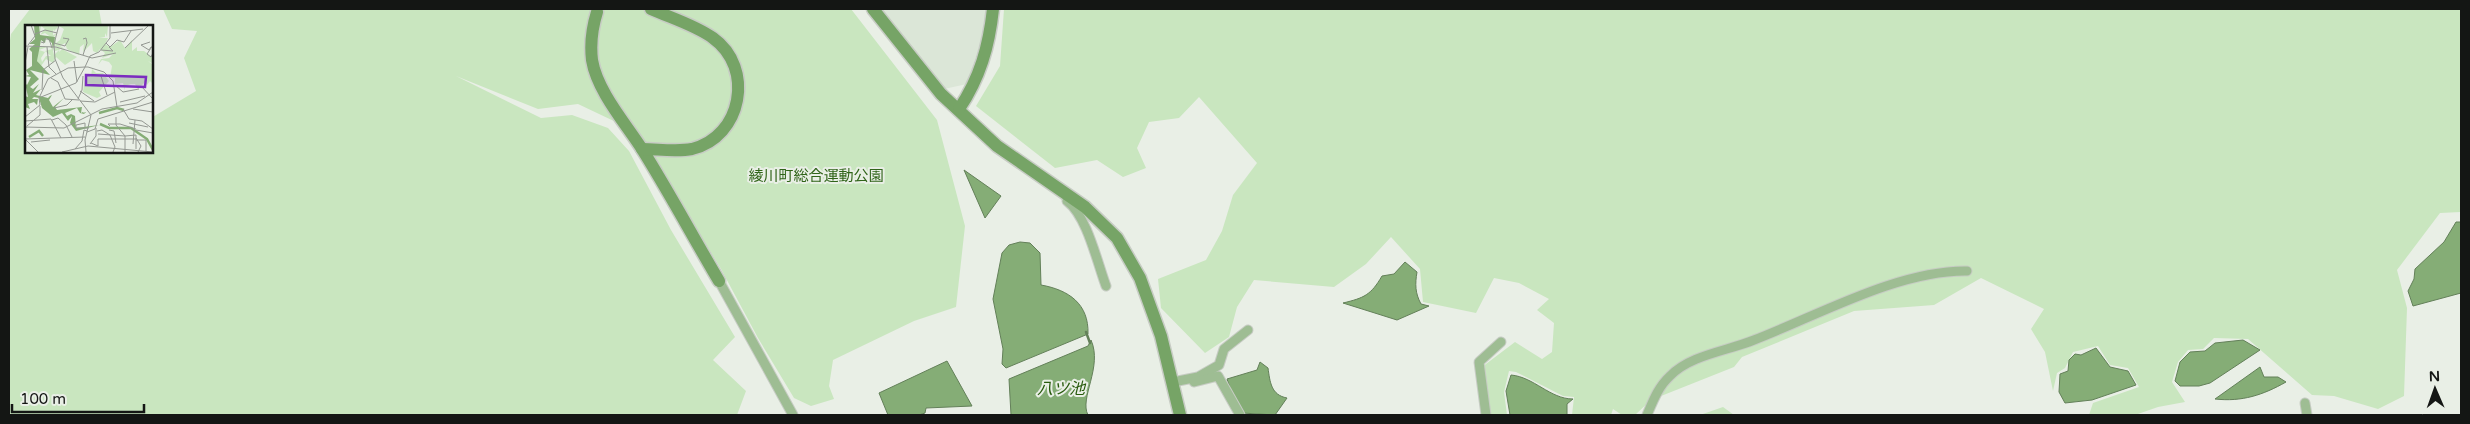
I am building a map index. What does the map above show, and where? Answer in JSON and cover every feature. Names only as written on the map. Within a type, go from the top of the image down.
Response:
[{"type":"street","points":[[642,149],[692,149],[711,141],[726,128],[734,116],[737,101],[738,78],[735,64],[729,54],[714,38],[650,9]]},
{"type":"street","points":[[873,9],[925,76],[997,146],[1085,207],[1117,238],[1140,278],[1161,336],[1180,415]]},
{"type":"street","points":[[959,109],[970,92],[989,44],[993,9]]},
{"type":"street","points":[[597,12],[591,29],[592,61],[611,101],[642,149],[719,281],[793,415]]},
{"type":"street","points":[[1063,192],[1061,196],[1075,206],[1082,219],[1106,286]]},
{"type":"street","points":[[1647,415],[1657,391],[1670,375],[1687,364],[1753,341],[1886,286],[1953,271],[1967,271]]},
{"type":"street","points":[[1174,385],[1198,377],[1219,365],[1224,349],[1248,330]]},
{"type":"street","points":[[1486,415],[1479,362],[1501,342]]},
{"type":"street","points":[[1174,385],[1218,376],[1240,415]]},
{"type":"street","points":[[2305,403],[2307,415]]},
{"type":"shaded area","points":[[880,9],[986,9],[981,41],[967,84],[944,89]]},
{"type":"green space","name":"綾川町総合運動公園","points":[[30,9],[99,9],[102,25],[25,25],[25,152],[152,152],[152,117],[196,91],[184,58],[197,31],[172,29],[163,9],[851,9],[937,120],[965,226],[956,307],[914,321],[833,360],[829,386],[834,399],[811,406],[794,398],[758,338],[721,269],[637,132],[578,104],[538,109],[456,76],[541,118],[572,115],[608,128],[629,151],[671,230],[735,337],[713,360],[746,391],[737,415],[9,415],[9,46],[11,34]]},
{"type":"green space","points":[[1004,9],[2461,9],[2461,212],[2440,213],[2397,270],[2407,308],[2404,396],[2378,409],[2334,396],[2312,395],[2248,339],[2214,338],[2203,349],[2188,350],[2178,362],[2172,382],[2185,402],[2158,407],[2135,415],[2089,415],[2093,403],[2139,387],[2128,368],[2110,365],[2098,346],[2073,352],[2065,368],[2057,373],[2053,391],[2045,352],[2031,329],[2044,309],[1981,278],[1934,305],[1854,311],[1742,357],[1734,367],[1651,400],[1635,415],[1622,415],[1613,409],[1611,415],[1572,415],[1574,397],[1563,396],[1516,372],[1509,371],[1504,392],[1507,415],[1490,415],[1488,393],[1482,367],[1515,342],[1542,359],[1552,352],[1554,323],[1537,310],[1549,299],[1519,283],[1494,278],[1476,313],[1423,302],[1420,269],[1391,237],[1366,264],[1334,287],[1254,280],[1237,307],[1229,337],[1205,353],[1161,308],[1158,279],[1206,260],[1222,231],[1233,195],[1257,163],[1199,97],[1179,118],[1149,122],[1137,148],[1146,168],[1123,177],[1097,160],[1055,168],[976,106],[1000,66]]},
{"type":"green space","points":[[1723,407],[1734,415],[1700,415]]},
{"type":"water","points":[[964,170],[1001,196],[985,218]]},
{"type":"water","points":[[2456,222],[2461,222],[2461,293],[2413,306],[2408,291],[2414,279],[2415,269],[2444,242]]},
{"type":"water","points":[[1020,242],[1030,243],[1040,253],[1041,285],[1051,287],[1068,295],[1081,307],[1085,314],[1088,334],[1006,368],[1002,364],[1003,349],[993,299],[1002,253],[1009,245]]},
{"type":"water","points":[[1405,262],[1417,272],[1416,288],[1421,304],[1429,306],[1397,320],[1343,303],[1366,295],[1374,288],[1382,276],[1394,274]]},
{"type":"water","name":"八ツ池","points":[[1091,340],[1094,350],[1094,361],[1086,400],[1088,415],[1011,415],[1009,379],[1088,346]]},
{"type":"water","points":[[2243,340],[2260,350],[2210,383],[2199,386],[2180,386],[2175,381],[2180,362],[2190,352],[2205,351],[2215,343]]},
{"type":"water","points":[[2096,348],[2110,367],[2128,371],[2136,385],[2092,400],[2065,403],[2059,392],[2060,374],[2068,371],[2069,360],[2075,354],[2081,355]]},
{"type":"water","points":[[947,361],[972,406],[926,408],[925,413],[919,415],[888,415],[879,393]]},
{"type":"water","points":[[1260,362],[1268,368],[1274,391],[1287,398],[1275,415],[1242,413],[1237,408],[1227,379],[1257,370]]},
{"type":"water","points":[[2260,367],[2264,377],[2278,377],[2286,382],[2269,391],[2252,396],[2225,400],[2215,399]]},
{"type":"water","points":[[1511,375],[1527,380],[1557,396],[1573,399],[1567,404],[1567,415],[1510,415],[1506,391]]},
{"type":"waterway","points":[[1086,332],[1090,343]]}]
